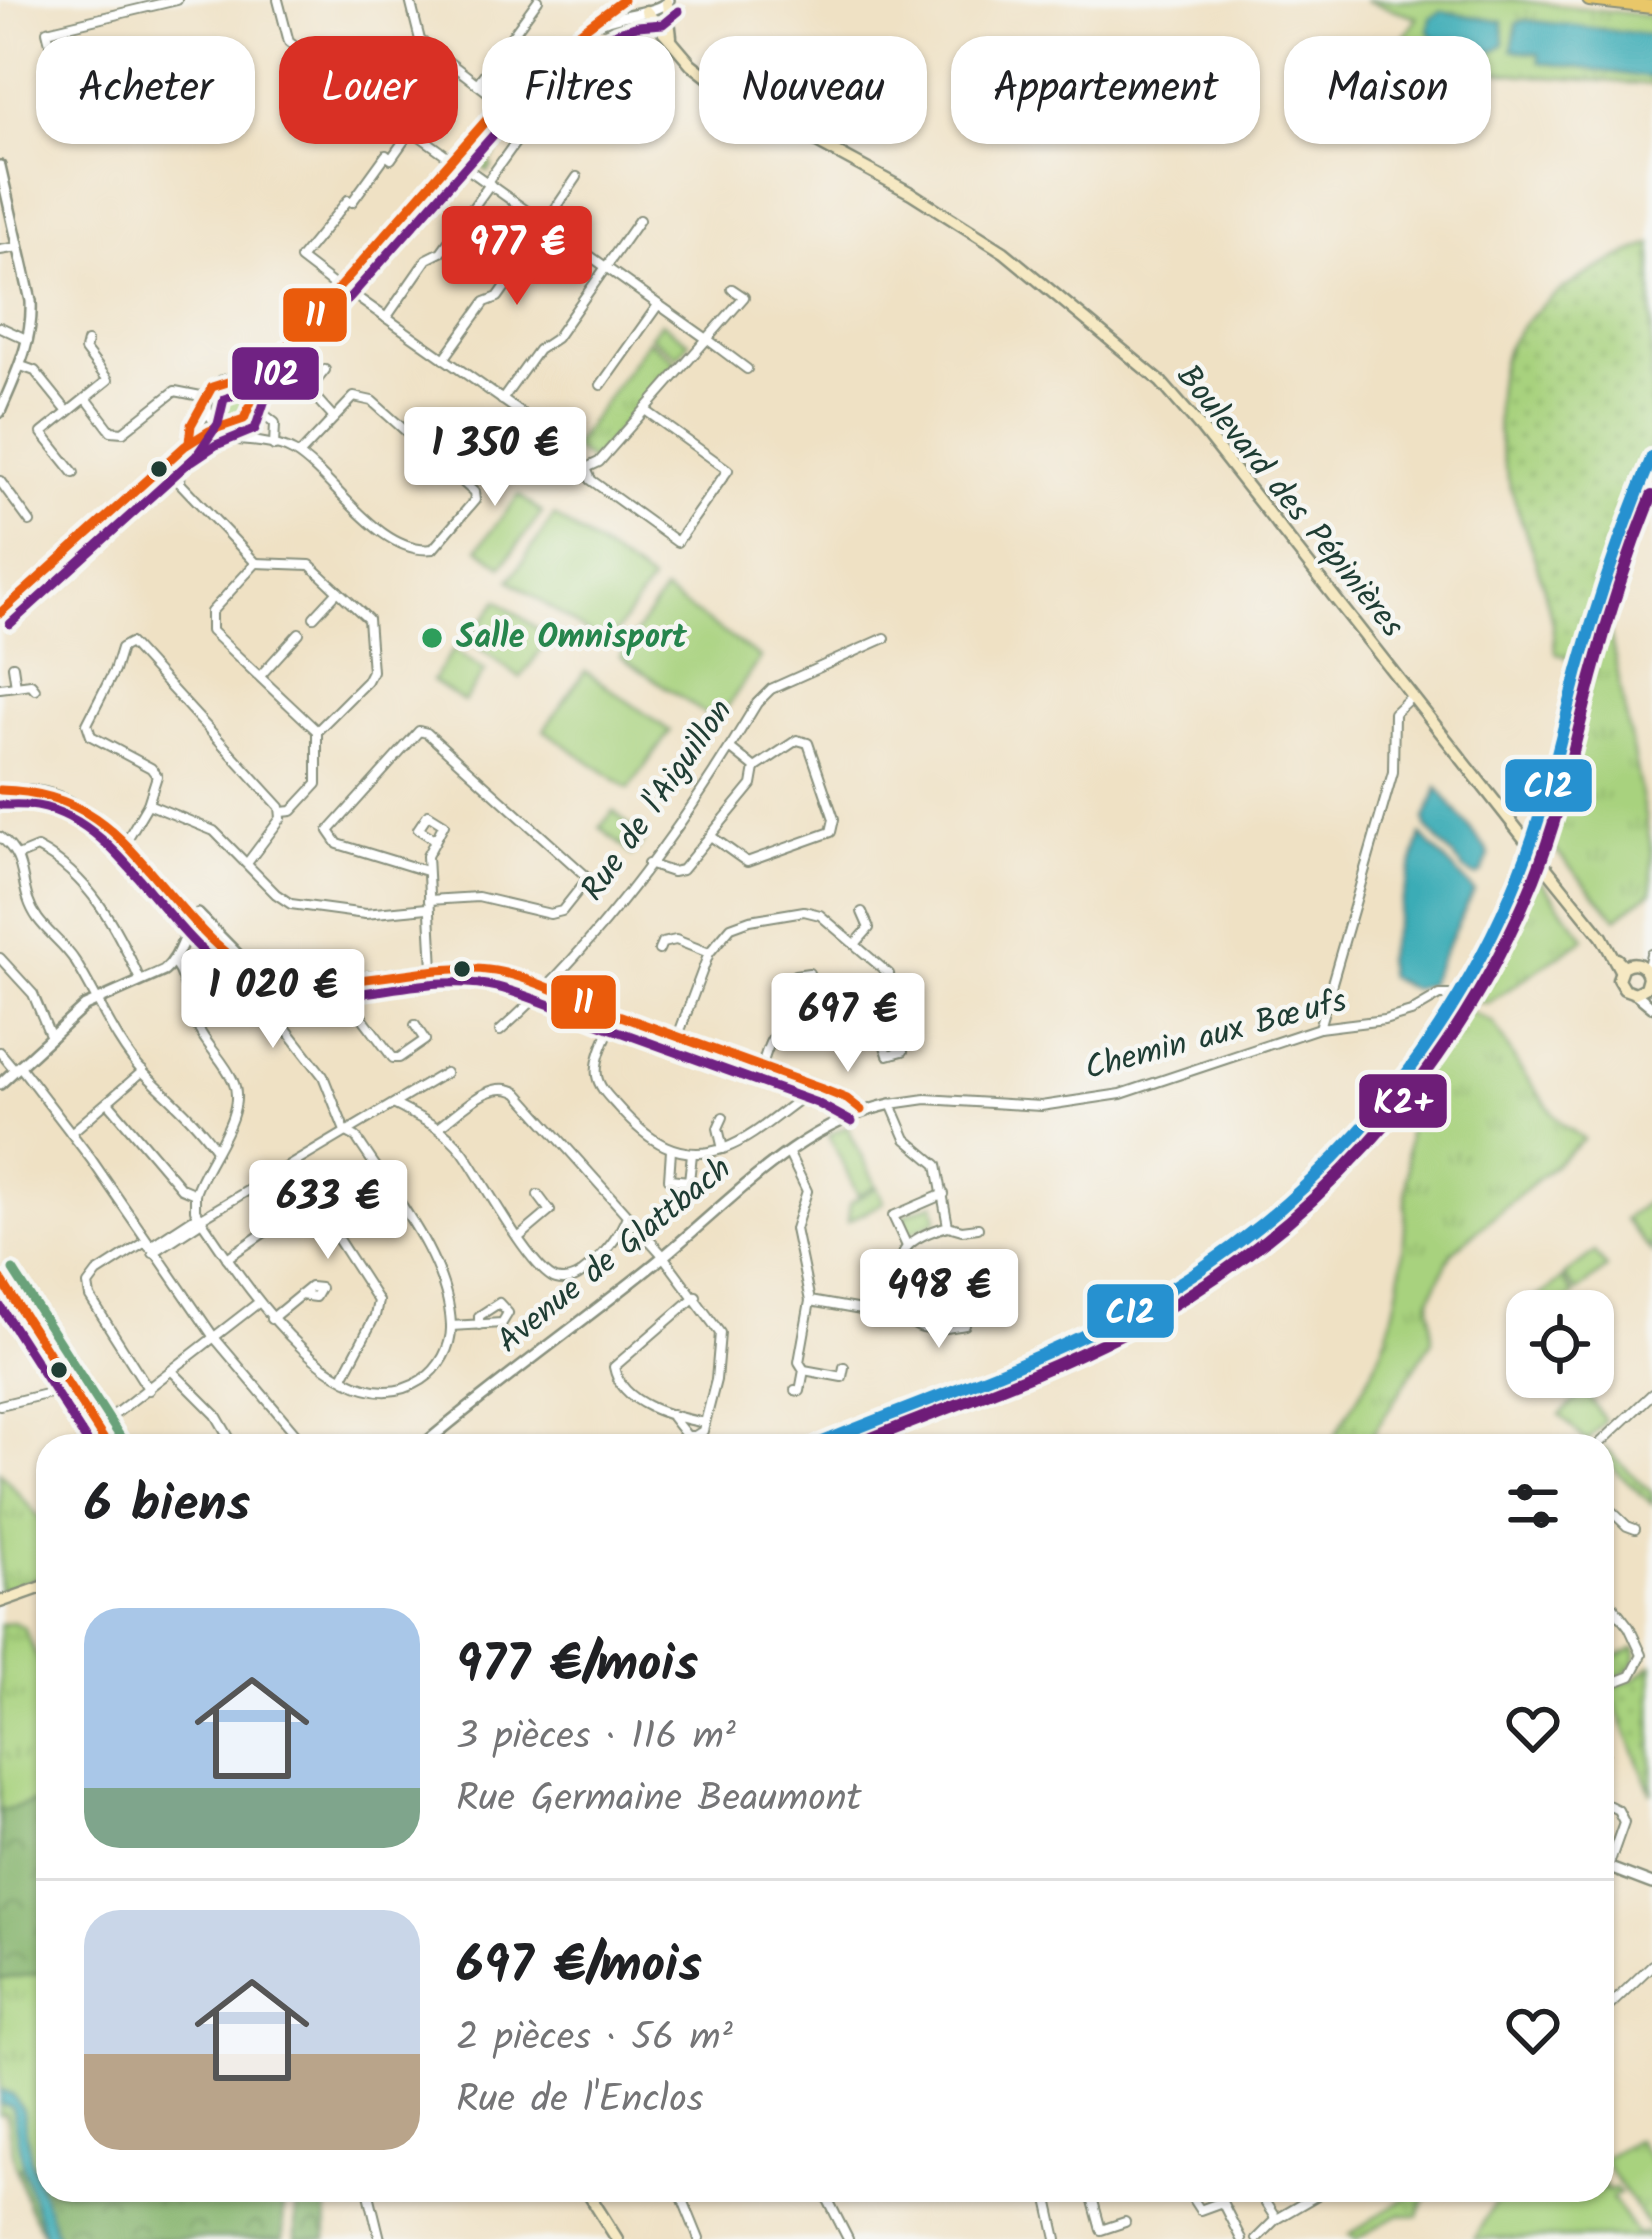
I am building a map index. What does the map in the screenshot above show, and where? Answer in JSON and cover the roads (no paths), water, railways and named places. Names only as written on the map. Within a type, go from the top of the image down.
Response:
[{"type":"highway","points":[[1589,0],[1652,7]]},
{"type":"main road","points":[[668,1],[671,36]]},
{"type":"main road","name":"Boulevard des Pépinières","points":[[644,10],[667,36]]},
{"type":"main road","name":"Boulevard des Pépinières","points":[[675,45],[732,96],[911,193],[1004,252],[1144,368],[1202,429],[1527,842]]},
{"type":"main road","points":[[1535,854],[1622,968],[1622,987],[1645,992],[1642,967],[1622,968]]},
{"type":"main road","points":[[0,1278],[101,1434]]},
{"type":"main road","points":[[0,1602],[36,1589]]},
{"type":"main road","points":[[594,2202],[617,2239]]},
{"type":"street","points":[[48,36],[47,31],[177,0]]},
{"type":"street","points":[[278,0],[287,36]]},
{"type":"street","points":[[410,0],[419,36]]},
{"type":"street","points":[[477,84],[538,0]]},
{"type":"street","points":[[575,36],[627,0],[644,10]]},
{"type":"street","points":[[576,36],[610,19],[658,10],[668,1]]},
{"type":"street","points":[[458,69],[482,88]]},
{"type":"street","points":[[0,613],[185,446],[209,431],[236,425],[250,406],[257,381],[482,127]]},
{"type":"street","points":[[402,144],[391,159],[386,155],[352,202],[348,200],[300,259],[547,431],[586,468],[591,480],[677,542],[728,470],[645,410]]},
{"type":"street","points":[[429,144],[747,368]]},
{"type":"street","points":[[386,318],[427,259],[441,252],[515,144]]},
{"type":"street","points":[[0,166],[32,301],[29,341],[0,412]]},
{"type":"street","points":[[444,359],[485,302],[498,297],[577,177]]},
{"type":"street","points":[[502,400],[538,350],[556,338],[639,220]]},
{"type":"street","points":[[0,250],[19,247]]},
{"type":"street","points":[[586,468],[599,462],[744,297],[732,289]]},
{"type":"street","points":[[601,385],[658,305]]},
{"type":"street","points":[[0,327],[29,341]]},
{"type":"street","points":[[226,426],[207,411],[206,397],[216,384],[253,374],[302,329]]},
{"type":"street","points":[[74,473],[42,433],[108,380],[86,350],[87,342]]},
{"type":"street","points":[[21,366],[35,370],[68,412]]},
{"type":"street","points":[[326,370],[309,390],[334,418]]},
{"type":"street","points":[[233,381],[243,385],[250,406],[275,423],[274,446]]},
{"type":"street","points":[[86,398],[111,430],[123,432],[175,391],[206,397]]},
{"type":"street","points":[[282,812],[292,811],[317,784],[317,731],[372,671],[368,619],[306,563],[256,563],[196,504],[179,478],[182,469],[212,442],[225,439],[274,446],[298,455],[378,530],[421,550],[433,549],[474,503],[474,492],[372,400],[354,397],[298,455]]},
{"type":"street","points":[[185,446],[207,411]]},
{"type":"street","points":[[0,481],[30,522]]},
{"type":"street","points":[[256,563],[208,618],[211,631],[317,731]]},
{"type":"street","points":[[314,616],[338,591]]},
{"type":"street","points":[[260,676],[298,633]]},
{"type":"street","name":"Rue de l'Aiguillon","points":[[500,1031],[549,987],[648,864],[770,689],[885,638]]},
{"type":"street","points":[[125,843],[148,805],[157,780],[154,771],[98,741],[87,729],[88,718],[127,643],[135,644],[282,812]]},
{"type":"street","points":[[13,666],[16,686]]},
{"type":"street","points":[[0,688],[31,684],[34,689]]},
{"type":"street","points":[[1319,1028],[1393,772],[1394,713],[1411,697]]},
{"type":"street","points":[[148,805],[204,825],[248,862],[276,894],[311,910],[365,914],[478,897],[550,914],[562,911],[586,876],[427,733],[419,731],[329,831],[338,844],[426,871]]},
{"type":"street","points":[[648,864],[672,872],[682,870],[752,785],[755,768],[796,740],[808,743],[834,819],[831,832],[747,862],[712,837]]},
{"type":"street","points":[[730,748],[755,768]]},
{"type":"street","points":[[0,790],[40,789],[90,813],[125,843],[234,960],[251,970],[333,979],[484,968],[549,987],[848,1099],[853,1114]]},
{"type":"street","points":[[248,862],[282,812]]},
{"type":"street","points":[[0,837],[20,856],[33,911],[73,957],[142,1071],[174,1098],[214,1148]]},
{"type":"street","points":[[433,969],[426,871],[434,839]]},
{"type":"street","points":[[20,856],[38,848],[83,884],[115,925],[140,980]]},
{"type":"street","points":[[678,1036],[709,953],[731,927],[804,911],[820,915],[892,981],[886,1002],[777,1030],[761,1069]]},
{"type":"street","points":[[855,944],[869,928],[862,912]]},
{"type":"street","points":[[0,1084],[50,1035],[97,999],[173,963],[196,916]]},
{"type":"street","points":[[659,950],[662,943],[676,940],[709,953]]},
{"type":"street","points":[[1642,967],[1652,953]]},
{"type":"street","points":[[0,958],[33,994],[50,1035]]},
{"type":"street","points":[[173,963],[201,1033],[236,1089],[232,1122],[214,1148],[195,1194],[201,1220],[258,1303],[298,1347],[343,1377],[373,1389],[411,1386],[438,1365],[451,1326],[442,1285],[426,1247],[356,1137],[345,1131],[332,1090],[249,981],[251,970]]},
{"type":"street","points":[[795,975],[809,973],[817,1017]]},
{"type":"street","points":[[333,979],[390,1056],[399,1058],[425,1040],[415,1024]]},
{"type":"street","points":[[1645,992],[1652,1007]]},
{"type":"street","name":"Chemin aux Bœufs","points":[[853,1114],[926,1099],[1041,1106],[1089,1100],[1143,1088],[1319,1028],[1384,1020],[1411,1012],[1440,994],[1450,995]]},
{"type":"street","points":[[872,1009],[888,1055],[902,1052]]},
{"type":"street","points":[[616,1013],[597,1077],[603,1091],[640,1132],[671,1150],[692,1154],[723,1149],[813,1088]]},
{"type":"street","points":[[0,1052],[70,1134],[213,1336],[291,1434]]},
{"type":"street","points":[[70,1134],[142,1071]]},
{"type":"street","points":[[149,1390],[89,1297],[88,1285],[97,1273],[201,1220],[445,1072]]},
{"type":"street","points":[[439,1127],[495,1087],[518,1093],[664,1256],[720,1333],[716,1380],[705,1423],[697,1434]]},
{"type":"street","points":[[108,1102],[181,1188],[195,1194]]},
{"type":"street","points":[[891,1104],[906,1139],[937,1165],[948,1226]]},
{"type":"street","points":[[394,1105],[439,1127],[461,1149],[518,1238],[549,1276],[560,1281],[578,1278],[615,1242],[627,1216]]},
{"type":"street","name":"Avenue de Glattbach","points":[[436,1434],[664,1256],[745,1185],[853,1114]]},
{"type":"street","points":[[723,1117],[718,1128],[723,1149]]},
{"type":"street","points":[[671,1150],[669,1179],[689,1181],[692,1154]]},
{"type":"street","points":[[789,1154],[807,1191],[795,1229],[810,1300],[799,1362],[804,1370],[800,1391],[795,1390]]},
{"type":"street","points":[[906,1244],[892,1216],[944,1194]]},
{"type":"street","points":[[518,1238],[550,1211],[538,1195]]},
{"type":"street","points":[[226,1258],[300,1208],[318,1208],[378,1301],[343,1377]]},
{"type":"street","points":[[893,1306],[906,1244],[948,1226],[978,1228]]},
{"type":"street","points":[[271,1319],[300,1295]]},
{"type":"street","points":[[696,1296],[614,1367],[616,1378],[645,1404],[673,1417],[705,1423]]},
{"type":"street","points":[[810,1300],[861,1310],[893,1306]]},
{"type":"street","points":[[97,1428],[258,1303]]},
{"type":"street","points":[[893,1306],[914,1328],[926,1331],[965,1325],[963,1316]]},
{"type":"street","points":[[451,1326],[478,1325]]},
{"type":"street","points":[[804,1370],[842,1377],[844,1367]]},
{"type":"street","points":[[173,1372],[215,1415],[227,1434]]},
{"type":"street","points":[[0,1405],[71,1388]]},
{"type":"street","points":[[1610,1434],[1652,1394]]},
{"type":"street","points":[[673,1417],[686,1434]]},
{"type":"street","points":[[1614,1514],[1636,1529]]},
{"type":"street","points":[[1614,1608],[1642,1655],[1631,1676],[1614,1682]]},
{"type":"street","points":[[1614,1808],[1624,1822],[1614,1845]]},
{"type":"street","points":[[1614,1869],[1652,1884]]},
{"type":"street","points":[[1614,2001],[1652,1965]]},
{"type":"street","points":[[371,2202],[380,2239]]},
{"type":"street","points":[[684,2202],[699,2239]]},
{"type":"street","points":[[829,2202],[848,2239]]},
{"type":"street","points":[[1049,2202],[1057,2239]]},
{"type":"street","points":[[1093,2202],[1101,2230],[1126,2222]]},
{"type":"street","points":[[1195,2202],[1200,2210],[1222,2202],[1241,2239]]},
{"type":"street","points":[[1265,2202],[1276,2219]]},
{"type":"street","points":[[1256,2239],[1276,2219],[1305,2202]]},
{"type":"water","points":[[1442,11],[1503,22],[1504,44],[1493,52],[1491,36],[1432,36],[1431,18]]},
{"type":"water","points":[[1525,20],[1652,35],[1652,78],[1539,62],[1539,54],[1512,50],[1517,23]]},
{"type":"water","points":[[1438,788],[1487,850],[1482,873],[1476,876],[1426,827]]},
{"type":"water","points":[[1421,835],[1474,891],[1428,984],[1413,989],[1388,977],[1385,959]]},
{"type":"water","points":[[0,2091],[13,2095],[23,2110],[36,2202],[45,2202],[58,2239],[47,2239],[25,2174],[12,2107],[0,2104]]},
{"type":"place","name":"Salle Omnisport","points":[[432,638]]}]
